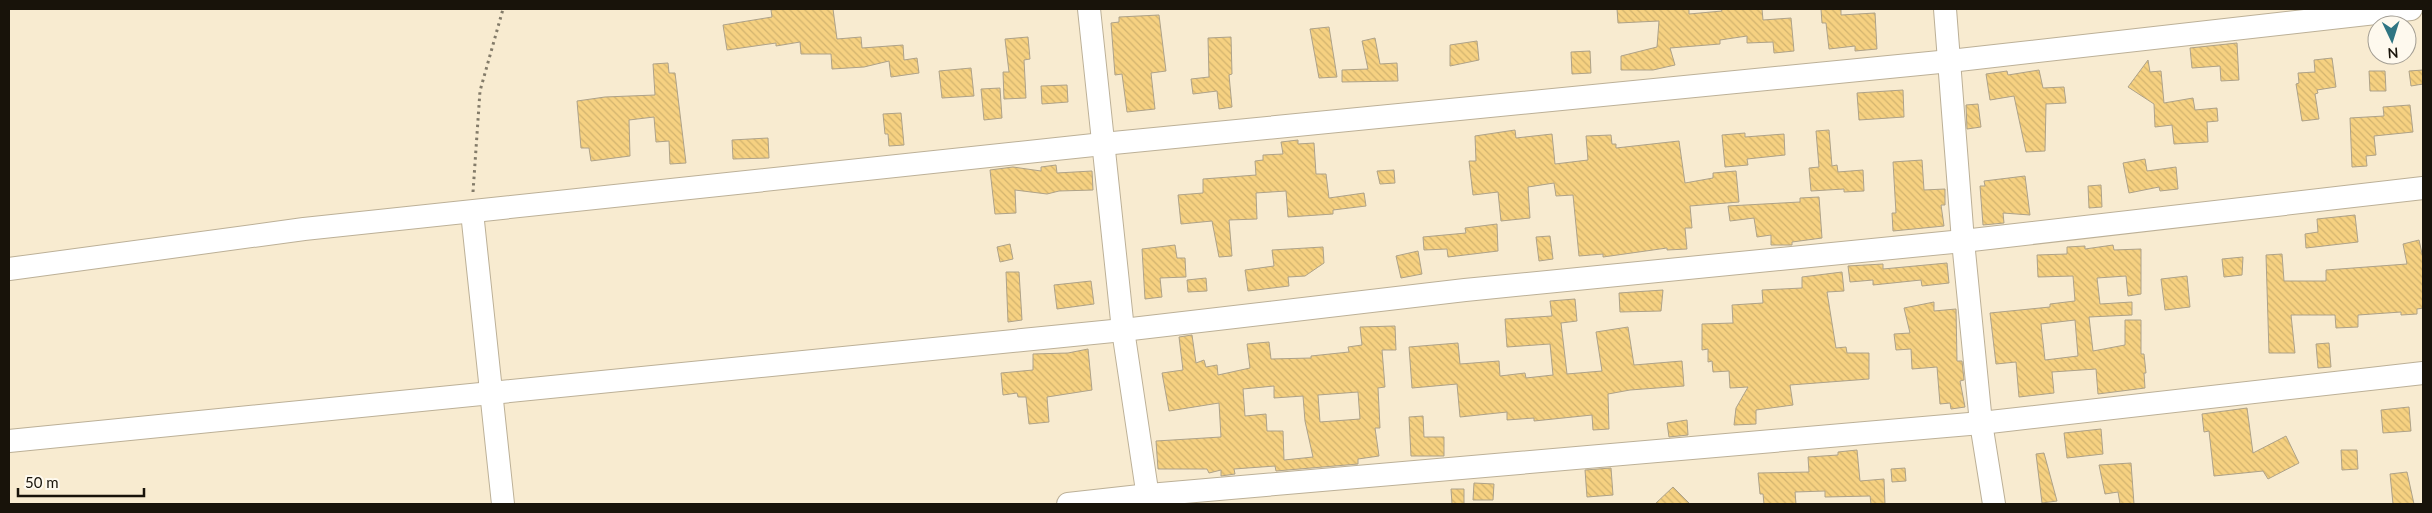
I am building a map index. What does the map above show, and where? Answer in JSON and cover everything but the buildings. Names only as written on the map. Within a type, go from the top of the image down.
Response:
[{"type":"street","points":[[1089,9],[1123,330],[1149,500]]},
{"type":"street","points":[[1945,9],[1962,241],[1981,423],[1994,504]]},
{"type":"street","points":[[9,269],[304,229],[1103,144],[1950,61],[2411,9]]},
{"type":"street","points":[[9,441],[1123,330],[1465,290],[1962,241],[2423,188]]},
{"type":"street","points":[[472,212],[503,504]]},
{"type":"street","points":[[1068,504],[1149,500],[1981,423],[2423,373]]},
{"type":"path","points":[[472,212],[480,91],[503,9]]}]
